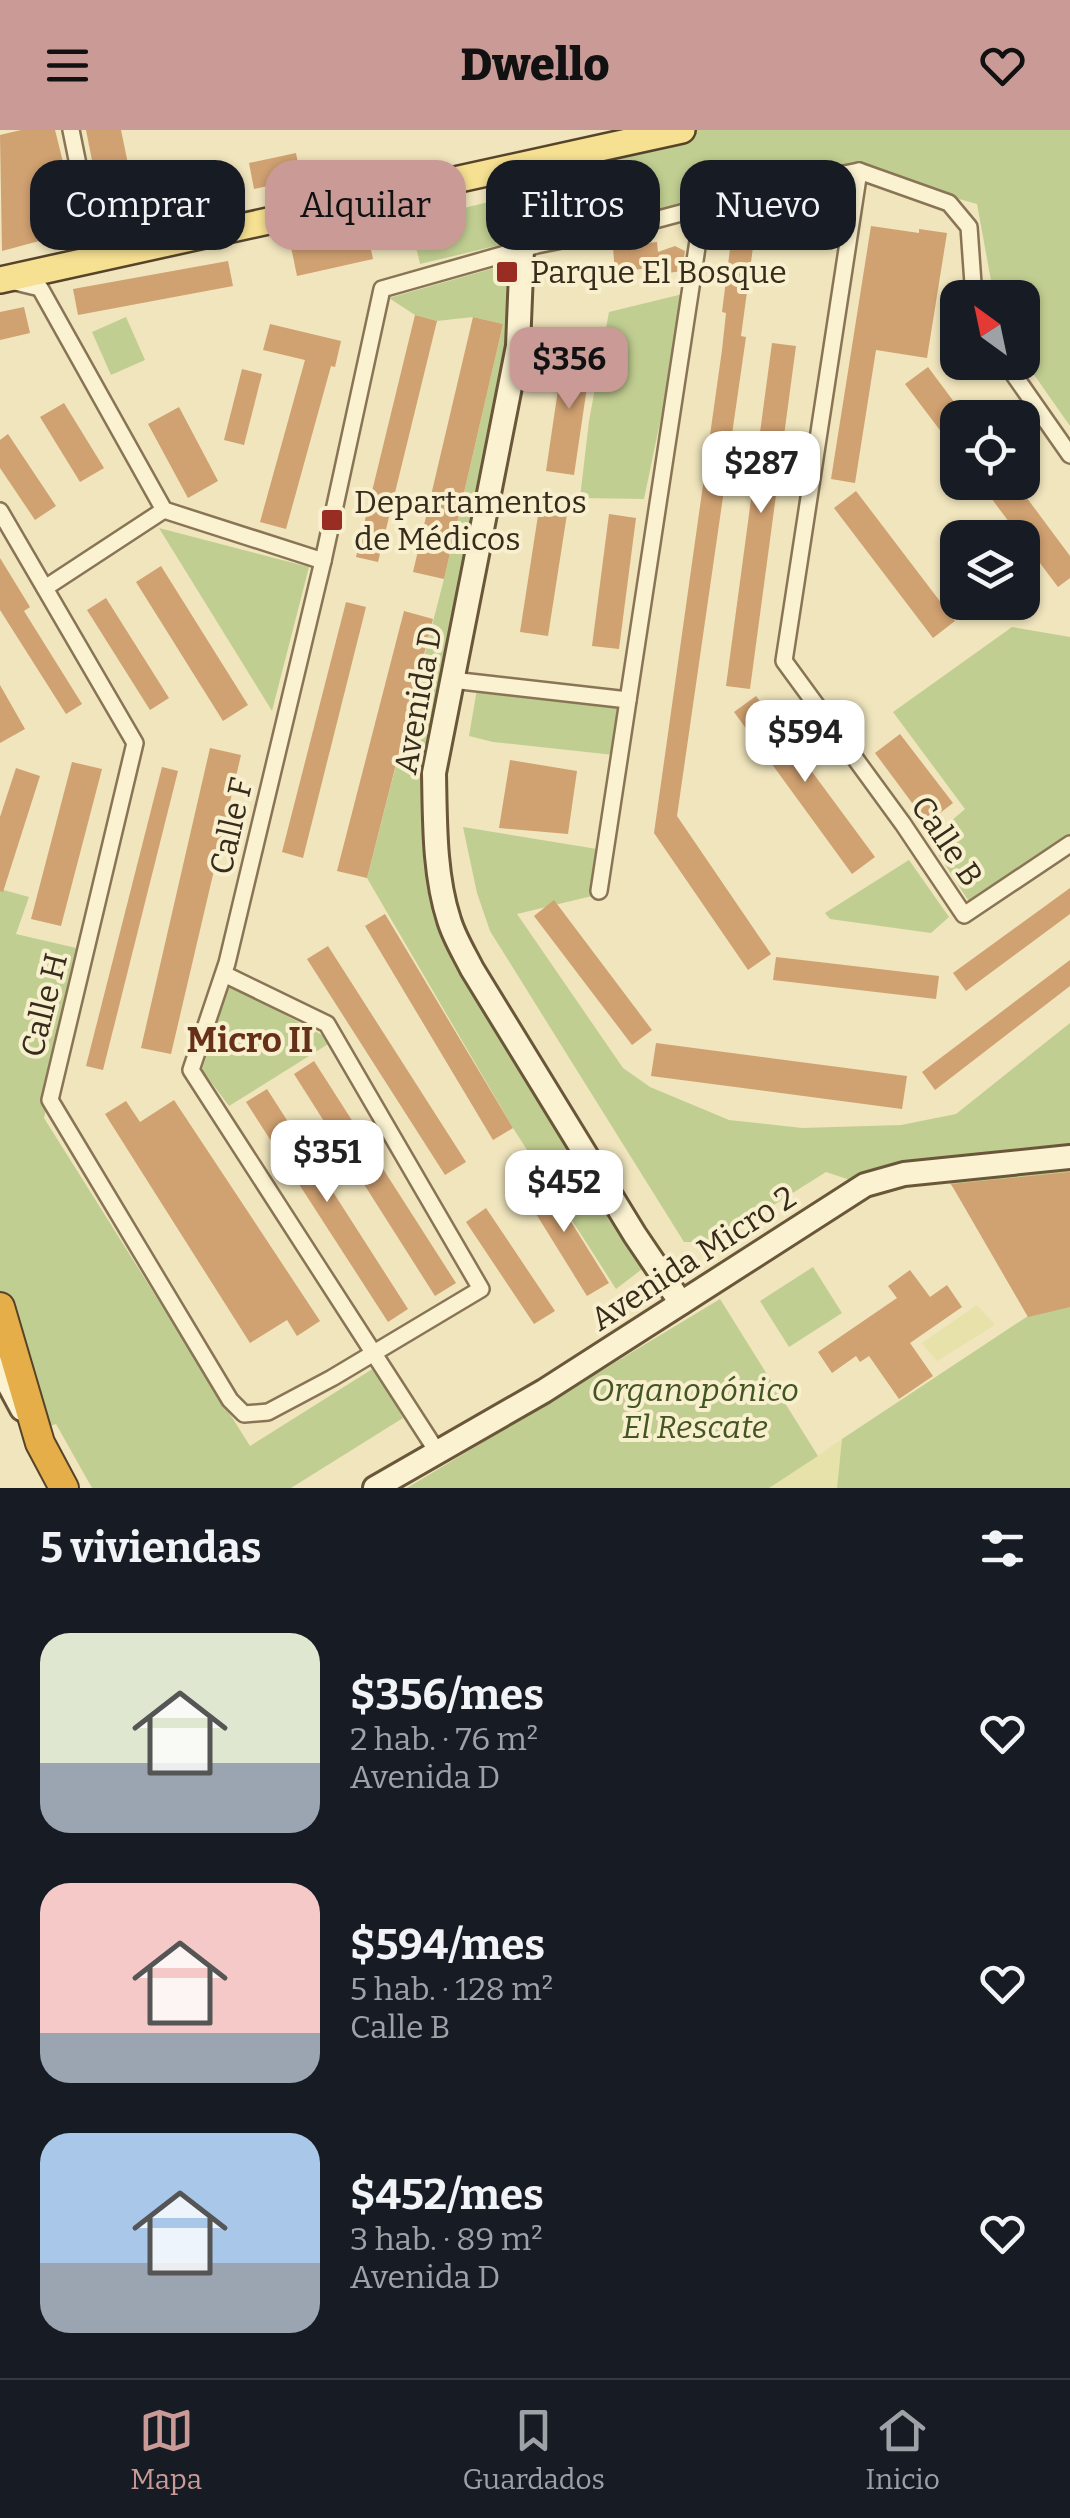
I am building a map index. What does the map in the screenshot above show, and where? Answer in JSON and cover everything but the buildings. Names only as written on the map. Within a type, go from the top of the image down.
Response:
[{"type":"highway","points":[[0,1308],[40,1443],[64,1488]]},
{"type":"main road","points":[[544,160],[682,130]]},
{"type":"main road","points":[[1,276],[486,173]]},
{"type":"street","points":[[72,130],[97,258]]},
{"type":"street","name":"Calle B","points":[[859,171],[784,662],[903,824],[964,915],[1070,844]]},
{"type":"street","points":[[856,172],[948,203],[969,227],[973,280]]},
{"type":"street","name":"Calle F","points":[[438,1453],[192,1070],[224,974],[323,560],[382,289],[515,250]]},
{"type":"street","name":"Avenida D","points":[[522,250],[518,346],[434,772],[435,823],[448,918],[492,1003],[681,1303]]},
{"type":"street","points":[[598,891],[697,250]]},
{"type":"street","points":[[1,276],[40,288],[164,510],[323,560]]},
{"type":"street","points":[[1017,380],[1070,455]]},
{"type":"street","points":[[45,588],[164,510]]},
{"type":"street","name":"Calle H","points":[[0,512],[135,743],[50,1100],[230,1400],[244,1414],[268,1412],[374,1356]]},
{"type":"street","points":[[452,680],[628,700]]},
{"type":"street","points":[[224,974],[327,1024],[481,1289],[374,1356]]},
{"type":"street","name":"Avenida Micro 2","points":[[375,1488],[544,1391],[865,1185],[904,1174],[1070,1157]]},
{"type":"street","points":[[0,1368],[40,1443]]},
{"type":"shaded area","points":[[977,1305],[995,1325],[937,1361],[922,1343]]},
{"type":"shaded area","points":[[842,1439],[837,1488],[769,1488],[818,1456]]},
{"type":"green space","points":[[691,130],[1070,130],[1070,426],[1038,380],[1040,280],[991,280],[977,204],[856,172],[856,160],[680,160],[680,205],[660,208],[660,160],[550,160]]},
{"type":"green space","points":[[486,203],[486,248],[420,264],[417,250],[466,250],[466,207]]},
{"type":"green space","points":[[512,263],[515,325],[428,772],[443,913],[650,1263],[616,1289],[513,1128],[367,878],[444,579],[503,324],[473,317],[437,321],[415,315],[389,298]]},
{"type":"green space","points":[[687,293],[644,499],[580,498],[609,312]]},
{"type":"green space","points":[[126,317],[145,360],[111,375],[92,332]]},
{"type":"green space","points":[[159,528],[309,567],[272,711]]},
{"type":"green space","points":[[1012,627],[1070,637],[1070,837],[970,903],[929,840],[965,809],[893,712]]},
{"type":"green space","points":[[478,683],[618,707],[614,755],[469,736]]},
{"type":"green space","points":[[463,827],[603,850],[592,896],[517,914],[623,1068],[650,1087],[729,1120],[802,1128],[901,1125],[956,1114],[1070,1023],[1070,1488],[837,1488],[842,1439],[1028,1316],[959,1194],[939,1171],[865,1185],[826,1172],[715,1242],[684,1242],[490,931],[477,893]]},
{"type":"green space","points":[[909,860],[949,917],[931,933],[830,919],[825,913]]},
{"type":"green space","points":[[0,889],[29,897],[16,934],[85,950],[44,1118],[250,1446],[374,1368],[403,1418],[291,1488],[92,1488],[56,1424],[25,1434],[0,1393]]},
{"type":"green space","points":[[229,984],[333,1041],[229,1106],[202,1070]]},
{"type":"green space","points":[[813,1267],[842,1313],[789,1347],[760,1301]]},
{"type":"green space","name":"Organopónico El Rescate","points":[[720,1299],[818,1456],[769,1488],[407,1488]]},
{"type":"place","name":"Parque El Bosque","points":[[507,272]]},
{"type":"place","name":"Departamentos de Médicos","points":[[332,520]]},
{"type":"district","name":"Micro II","points":[[250,1040]]}]
